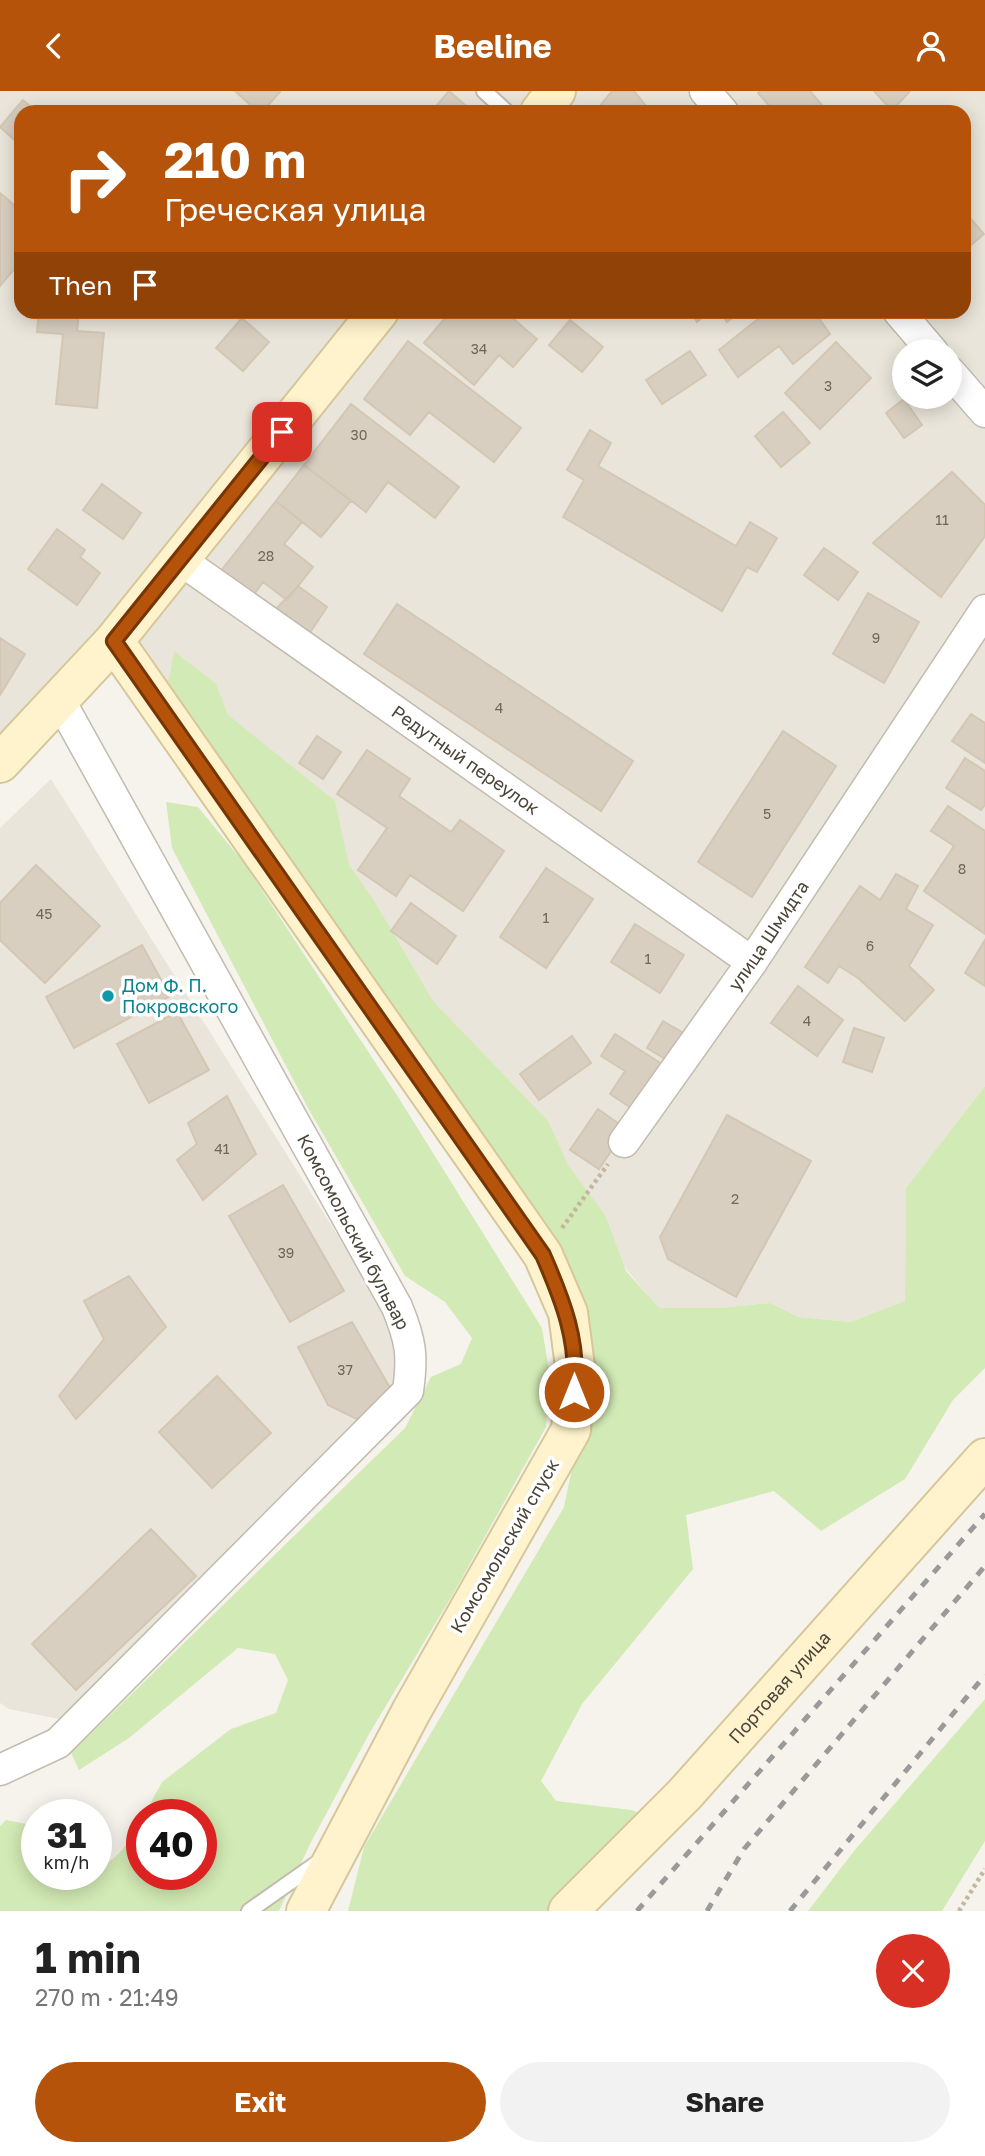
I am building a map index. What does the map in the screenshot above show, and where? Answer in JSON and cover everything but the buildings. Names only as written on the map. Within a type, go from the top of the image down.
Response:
[{"type":"street","points":[[545,105],[556,91]]},
{"type":"street","points":[[705,91],[717,105]]},
{"type":"street","points":[[0,763],[114,641],[373,319]]},
{"type":"street","points":[[905,319],[922,339]]},
{"type":"street","points":[[962,386],[985,412]]},
{"type":"street","name":"Редутный переулок","points":[[179,559],[752,962]]},
{"type":"street","name":"улица Шмидта","points":[[624,1142],[752,962],[985,610]]},
{"type":"street","name":"Комсомольский спуск","points":[[114,641],[543,1255],[568,1313],[576,1374],[571,1430],[336,1851]]},
{"type":"street","name":"Комсомольский бульвар","points":[[0,1770],[58,1743],[408,1391],[412,1362],[410,1339],[397,1307],[60,699]]},
{"type":"street","name":"Портовая улица","points":[[568,1911],[684,1795],[985,1458]]},
{"type":"street","points":[[306,1911],[336,1851]]},
{"type":"street","points":[[319,1911],[336,1851]]},
{"type":"lane","points":[[484,91],[499,105]]},
{"type":"lane","points":[[249,1911],[336,1851]]},
{"type":"path","points":[[543,1255],[624,1142]]},
{"type":"path","points":[[959,1911],[985,1869]]},
{"type":"shaded area","points":[[0,91],[985,91],[985,1086],[906,1188],[905,1301],[850,1322],[799,1317],[770,1303],[720,1308],[659,1309],[114,642],[0,763]]},
{"type":"shaded area","points":[[51,779],[409,1349],[399,1391],[64,1720],[9,1709],[0,1703],[0,828]]},
{"type":"green space","points":[[174,651],[216,684],[228,715],[335,801],[349,865],[373,899],[433,1001],[548,1121],[568,1165],[605,1215],[626,1271],[659,1308],[720,1308],[770,1303],[799,1317],[850,1322],[905,1301],[906,1188],[985,1086],[985,1368],[953,1400],[905,1479],[821,1531],[774,1491],[686,1515],[693,1569],[582,1704],[541,1781],[556,1801],[631,1810],[659,1820],[567,1911],[348,1911],[364,1847],[564,1507],[587,1395],[568,1313],[140,682],[169,680]]},
{"type":"green space","points":[[166,802],[198,807],[244,863],[400,1100],[542,1328],[550,1377],[546,1427],[453,1594],[369,1734],[310,1844],[279,1911],[0,1911],[0,1826],[6,1820],[21,1823],[21,1890],[112,1890],[112,1859],[126,1845],[126,1890],[217,1890],[217,1799],[153,1799],[162,1782],[231,1729],[276,1713],[288,1680],[275,1654],[238,1648],[129,1738],[79,1770],[71,1753],[405,1428],[431,1377],[461,1364],[472,1338],[445,1302],[405,1276],[308,1108],[172,848]]},
{"type":"green space","points":[[985,1699],[985,1841],[942,1911],[808,1911],[854,1851]]},
{"type":"railway","points":[[637,1911],[985,1514]]},
{"type":"railway","points":[[707,1911],[744,1849],[985,1566]]},
{"type":"railway","points":[[790,1911],[985,1675]]},
{"type":"place","name":"Дом Ф. П. Покровского","points":[[108,996]]},
{"type":"route","points":[[282,432],[114,641],[140,682],[543,1255],[568,1313],[576,1374],[574,1392]]}]
